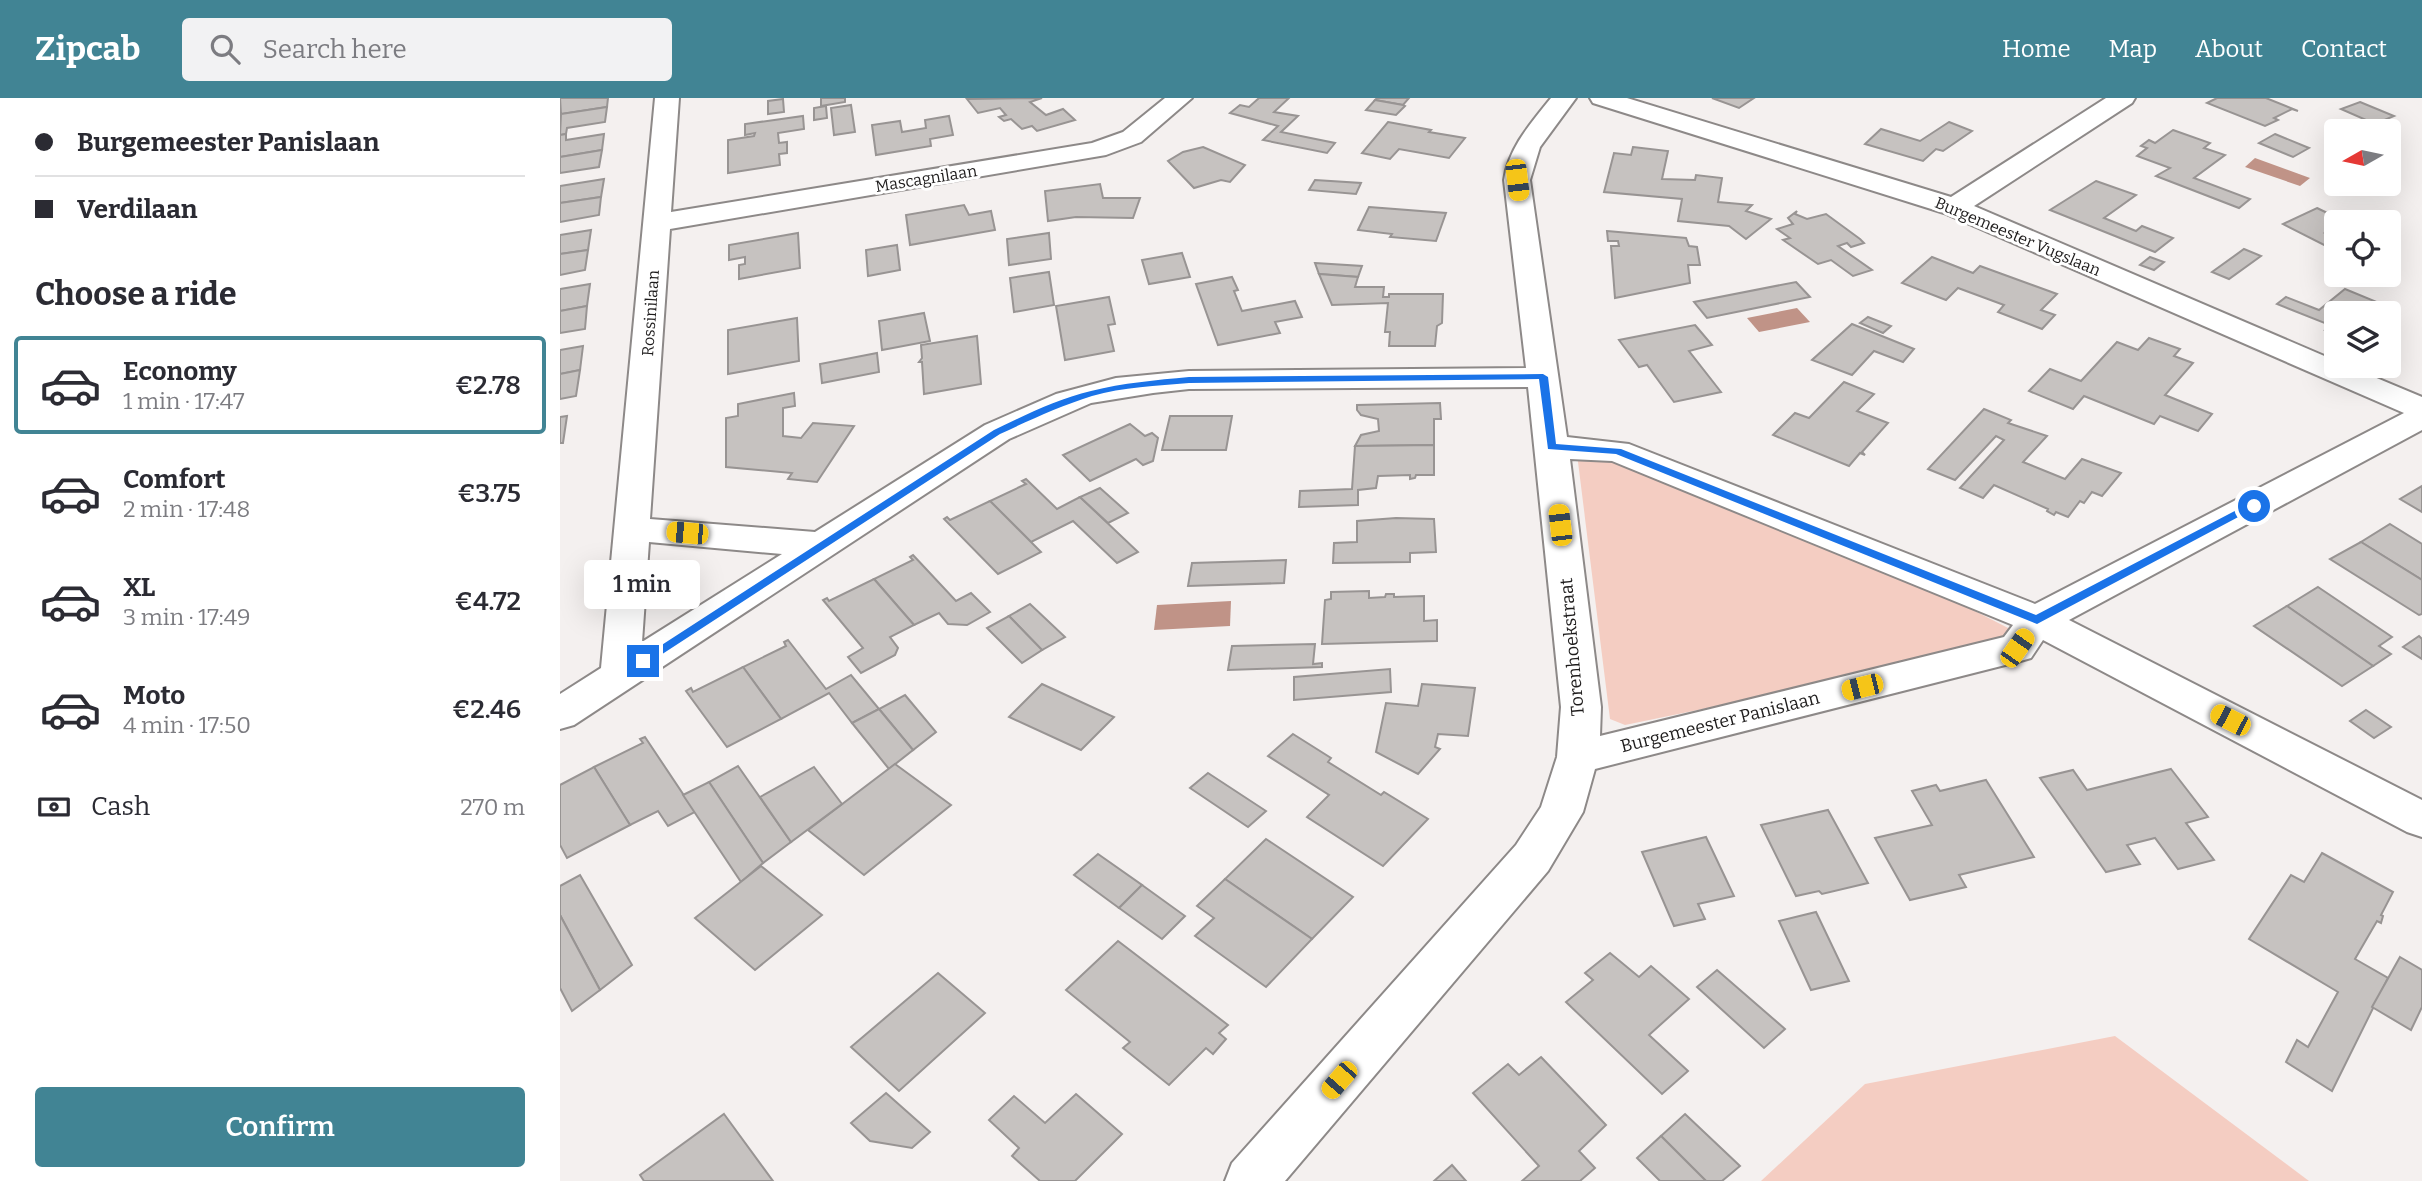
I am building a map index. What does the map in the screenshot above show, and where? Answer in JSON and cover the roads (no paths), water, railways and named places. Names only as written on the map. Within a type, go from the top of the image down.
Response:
[{"type":"street","name":"Rossinilaan","points":[[621,675],[667,98]]},
{"type":"street","name":"Mascagnilaan","points":[[657,223],[1097,150],[1132,137],[1180,98]]},
{"type":"street","name":"Torenhoekstraat","points":[[1251,1181],[1532,858],[1561,812],[1578,757],[1581,707],[1518,170],[1526,150],[1564,98]]},
{"type":"street","name":"Burgemeester Vugslaan","points":[[1602,98],[1955,207],[2422,409]]},
{"type":"street","points":[[1955,207],[2123,98]]},
{"type":"street","points":[[560,714],[997,432],[1053,406],[1092,393],[1189,380],[1543,377]]},
{"type":"street","name":"Burgemeester Panislaan","points":[[1578,757],[2017,648],[2037,620],[2422,417]]},
{"type":"street","points":[[1552,447],[1617,451],[2037,620],[2422,820]]},
{"type":"street","points":[[633,528],[822,545]]}]
